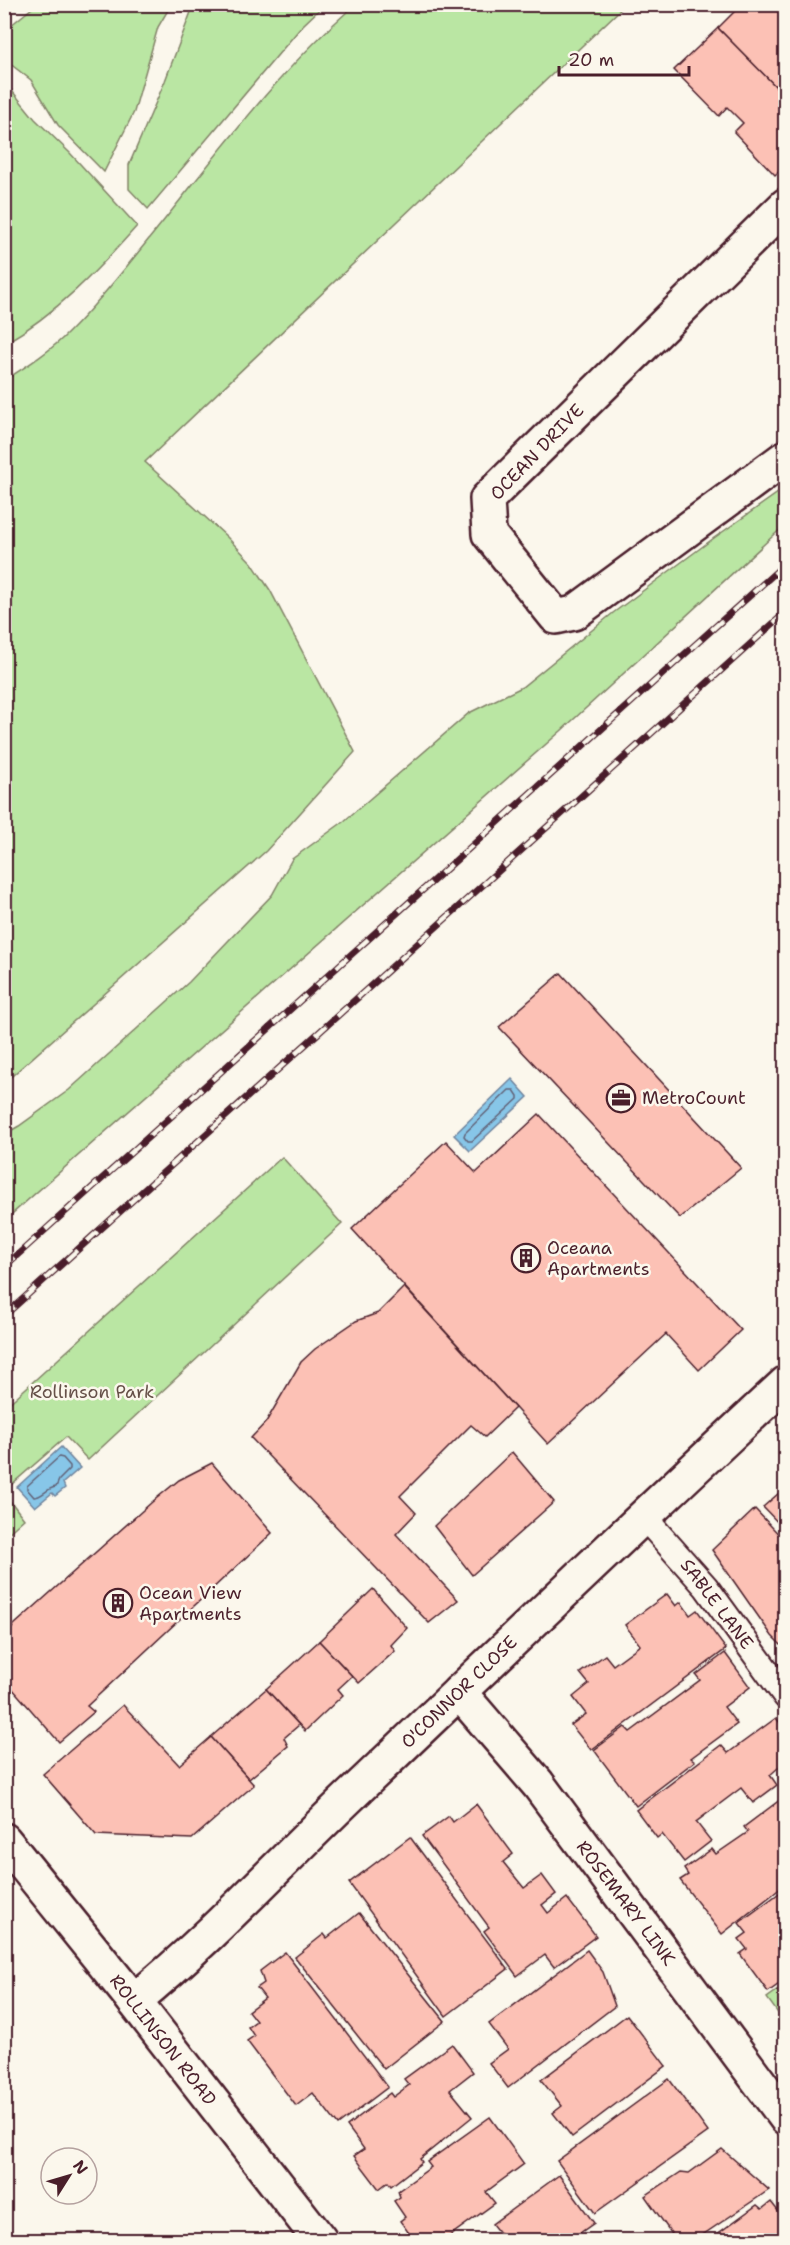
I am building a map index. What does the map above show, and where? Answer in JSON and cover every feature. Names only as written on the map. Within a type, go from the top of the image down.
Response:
[{"type":"street","name":"OCEAN DRIVE","points":[[785,207],[487,499],[489,534],[556,617],[574,613],[786,457]]},
{"type":"street","name":"O'CONNOR CLOSE","points":[[134,2001],[187,1956],[281,1862],[643,1516],[786,1383]]},
{"type":"street","name":"ROSEMARY LINK","points":[[459,1692],[538,1784],[786,2118]]},
{"type":"street","name":"ROLLINSON ROAD","points":[[4,1840],[134,2001],[320,2241]]},
{"type":"lane","name":"SABLE LANE","points":[[643,1516],[682,1557],[706,1587],[786,1696]]},
{"type":"green space","points":[[37,4],[171,5],[158,27],[134,112],[104,172],[58,125],[31,80],[5,60],[5,30]]},
{"type":"green space","points":[[194,4],[324,5],[303,25],[148,209],[129,189],[129,165],[165,81]]},
{"type":"green space","points":[[355,5],[625,5],[145,462],[252,563],[270,590],[355,752],[266,851],[5,1082],[5,380],[47,351],[81,320],[274,86]]},
{"type":"green space","points":[[4,81],[35,119],[70,153],[137,226],[76,290],[42,319],[5,343]]},
{"type":"green space","points":[[785,488],[785,525],[561,731],[5,1220],[5,1134],[69,1090],[189,982],[272,895],[292,859],[343,822],[469,713],[522,687],[613,613]]},
{"type":"green space","name":"Rollinson Park","points":[[282,1157],[342,1224],[88,1460],[66,1437],[5,1490],[5,1407]]},
{"type":"green space","points":[[5,1494],[24,1519],[4,1536]]},
{"type":"green space","points":[[785,1985],[785,2023],[767,1998]]},
{"type":"water","points":[[512,1079],[528,1097],[470,1151],[454,1135]]},
{"type":"water","points":[[61,1447],[80,1468],[63,1483],[65,1488],[55,1496],[52,1493],[35,1507],[17,1487]]},
{"type":"building","points":[[742,4],[773,4],[786,18],[786,97],[718,28]]},
{"type":"building","points":[[718,28],[786,97],[786,165],[775,175],[734,132],[743,123],[727,107],[719,116],[674,70]]},
{"type":"building","name":"MetroCount","points":[[561,973],[741,1168],[680,1218],[499,1027]]},
{"type":"building","name":"Oceana Apartments","points":[[539,1114],[741,1330],[699,1370],[666,1334],[548,1444],[352,1229],[446,1141],[476,1173]]},
{"type":"building","points":[[404,1287],[515,1408],[485,1437],[471,1425],[400,1496],[416,1513],[396,1534],[458,1600],[429,1623],[251,1438],[266,1422],[301,1362],[315,1349],[356,1321],[378,1313]]},
{"type":"building","points":[[512,1452],[554,1502],[472,1575],[434,1526]]},
{"type":"building","name":"Ocean View Apartments","points":[[212,1463],[272,1533],[87,1706],[94,1712],[59,1742],[4,1679],[4,1640],[14,1625],[152,1502],[179,1480]]},
{"type":"building","points":[[786,1487],[786,1531],[763,1507]]},
{"type":"building","points":[[755,1509],[786,1542],[786,1650],[772,1636],[712,1550]]},
{"type":"building","points":[[373,1589],[407,1628],[391,1645],[395,1651],[359,1683],[319,1641]]},
{"type":"building","points":[[667,1594],[676,1606],[681,1602],[690,1615],[697,1610],[726,1649],[591,1750],[571,1725],[586,1714],[573,1697],[589,1684],[580,1673],[605,1655],[613,1665],[640,1645],[625,1625]]},
{"type":"building","points":[[319,1641],[352,1676],[338,1689],[343,1695],[305,1731],[266,1689]]},
{"type":"building","points":[[725,1653],[750,1687],[724,1707],[737,1724],[691,1758],[695,1761],[636,1806],[594,1750],[625,1727],[630,1732],[700,1680],[696,1675]]},
{"type":"building","points":[[266,1689],[299,1725],[284,1738],[288,1746],[249,1779],[211,1737]]},
{"type":"building","points":[[123,1705],[179,1765],[211,1737],[254,1785],[192,1839],[96,1835],[43,1774]]},
{"type":"building","points":[[776,1718],[786,1730],[786,1761],[770,1775],[777,1785],[753,1803],[741,1788],[696,1822],[711,1841],[684,1862],[662,1834],[657,1838],[636,1810],[721,1745],[728,1753]]},
{"type":"building","points":[[786,1789],[786,1884],[722,1934],[680,1880],[688,1875],[684,1869],[712,1849],[716,1854],[748,1832],[744,1827],[785,1796],[782,1792]]},
{"type":"building","points":[[476,1804],[513,1854],[503,1862],[524,1888],[542,1875],[556,1894],[542,1905],[548,1913],[567,1898],[596,1936],[554,1967],[545,1955],[517,1976],[484,1931],[489,1927],[422,1836],[449,1816],[453,1822]]},
{"type":"building","points":[[410,1837],[508,1969],[446,2016],[349,1883]]},
{"type":"building","points":[[786,1888],[786,1979],[768,1992],[740,1954],[747,1949],[739,1939],[747,1933],[739,1923]]},
{"type":"building","points":[[359,1913],[445,2021],[384,2069],[295,1957],[324,1934],[327,1938]]},
{"type":"building","points":[[587,1950],[603,1972],[615,2006],[508,2088],[489,2063],[508,2049],[489,2024]]},
{"type":"building","points":[[285,1952],[388,2087],[338,2125],[313,2093],[296,2106],[247,2041],[254,2036],[248,2027],[256,2021],[248,2011],[265,1998],[257,1988],[264,1983],[260,1971]]},
{"type":"building","points":[[627,2015],[666,2066],[572,2137],[553,2113],[562,2106],[541,2080]]},
{"type":"building","points":[[452,2044],[473,2072],[450,2090],[472,2117],[420,2159],[422,2162],[391,2186],[388,2182],[379,2189],[354,2156],[364,2149],[347,2126],[390,2093],[393,2097],[409,2085],[404,2079]]},
{"type":"building","points":[[669,2079],[708,2132],[595,2213],[557,2161]]},
{"type":"building","points":[[490,2117],[524,2164],[486,2192],[495,2203],[444,2240],[414,2240],[400,2221],[405,2217],[394,2201],[400,2197],[398,2191],[431,2167],[427,2162]]},
{"type":"building","points":[[722,2149],[769,2190],[695,2240],[676,2240],[645,2196],[681,2172],[689,2173]]},
{"type":"building","points":[[559,2175],[594,2223],[570,2240],[491,2240],[500,2234],[492,2224]]},
{"type":"building","points":[[771,2202],[786,2221],[786,2240],[709,2240],[757,2205],[762,2209]]},
{"type":"railway","points":[[4,1267],[786,563]]},
{"type":"railway","points":[[4,1316],[786,612]]},
{"type":"place","name":"MetroCount","points":[[621,1098]]},
{"type":"place","name":"Oceana Apartments","points":[[526,1258]]},
{"type":"place","name":"Ocean View Apartments","points":[[118,1603]]}]
